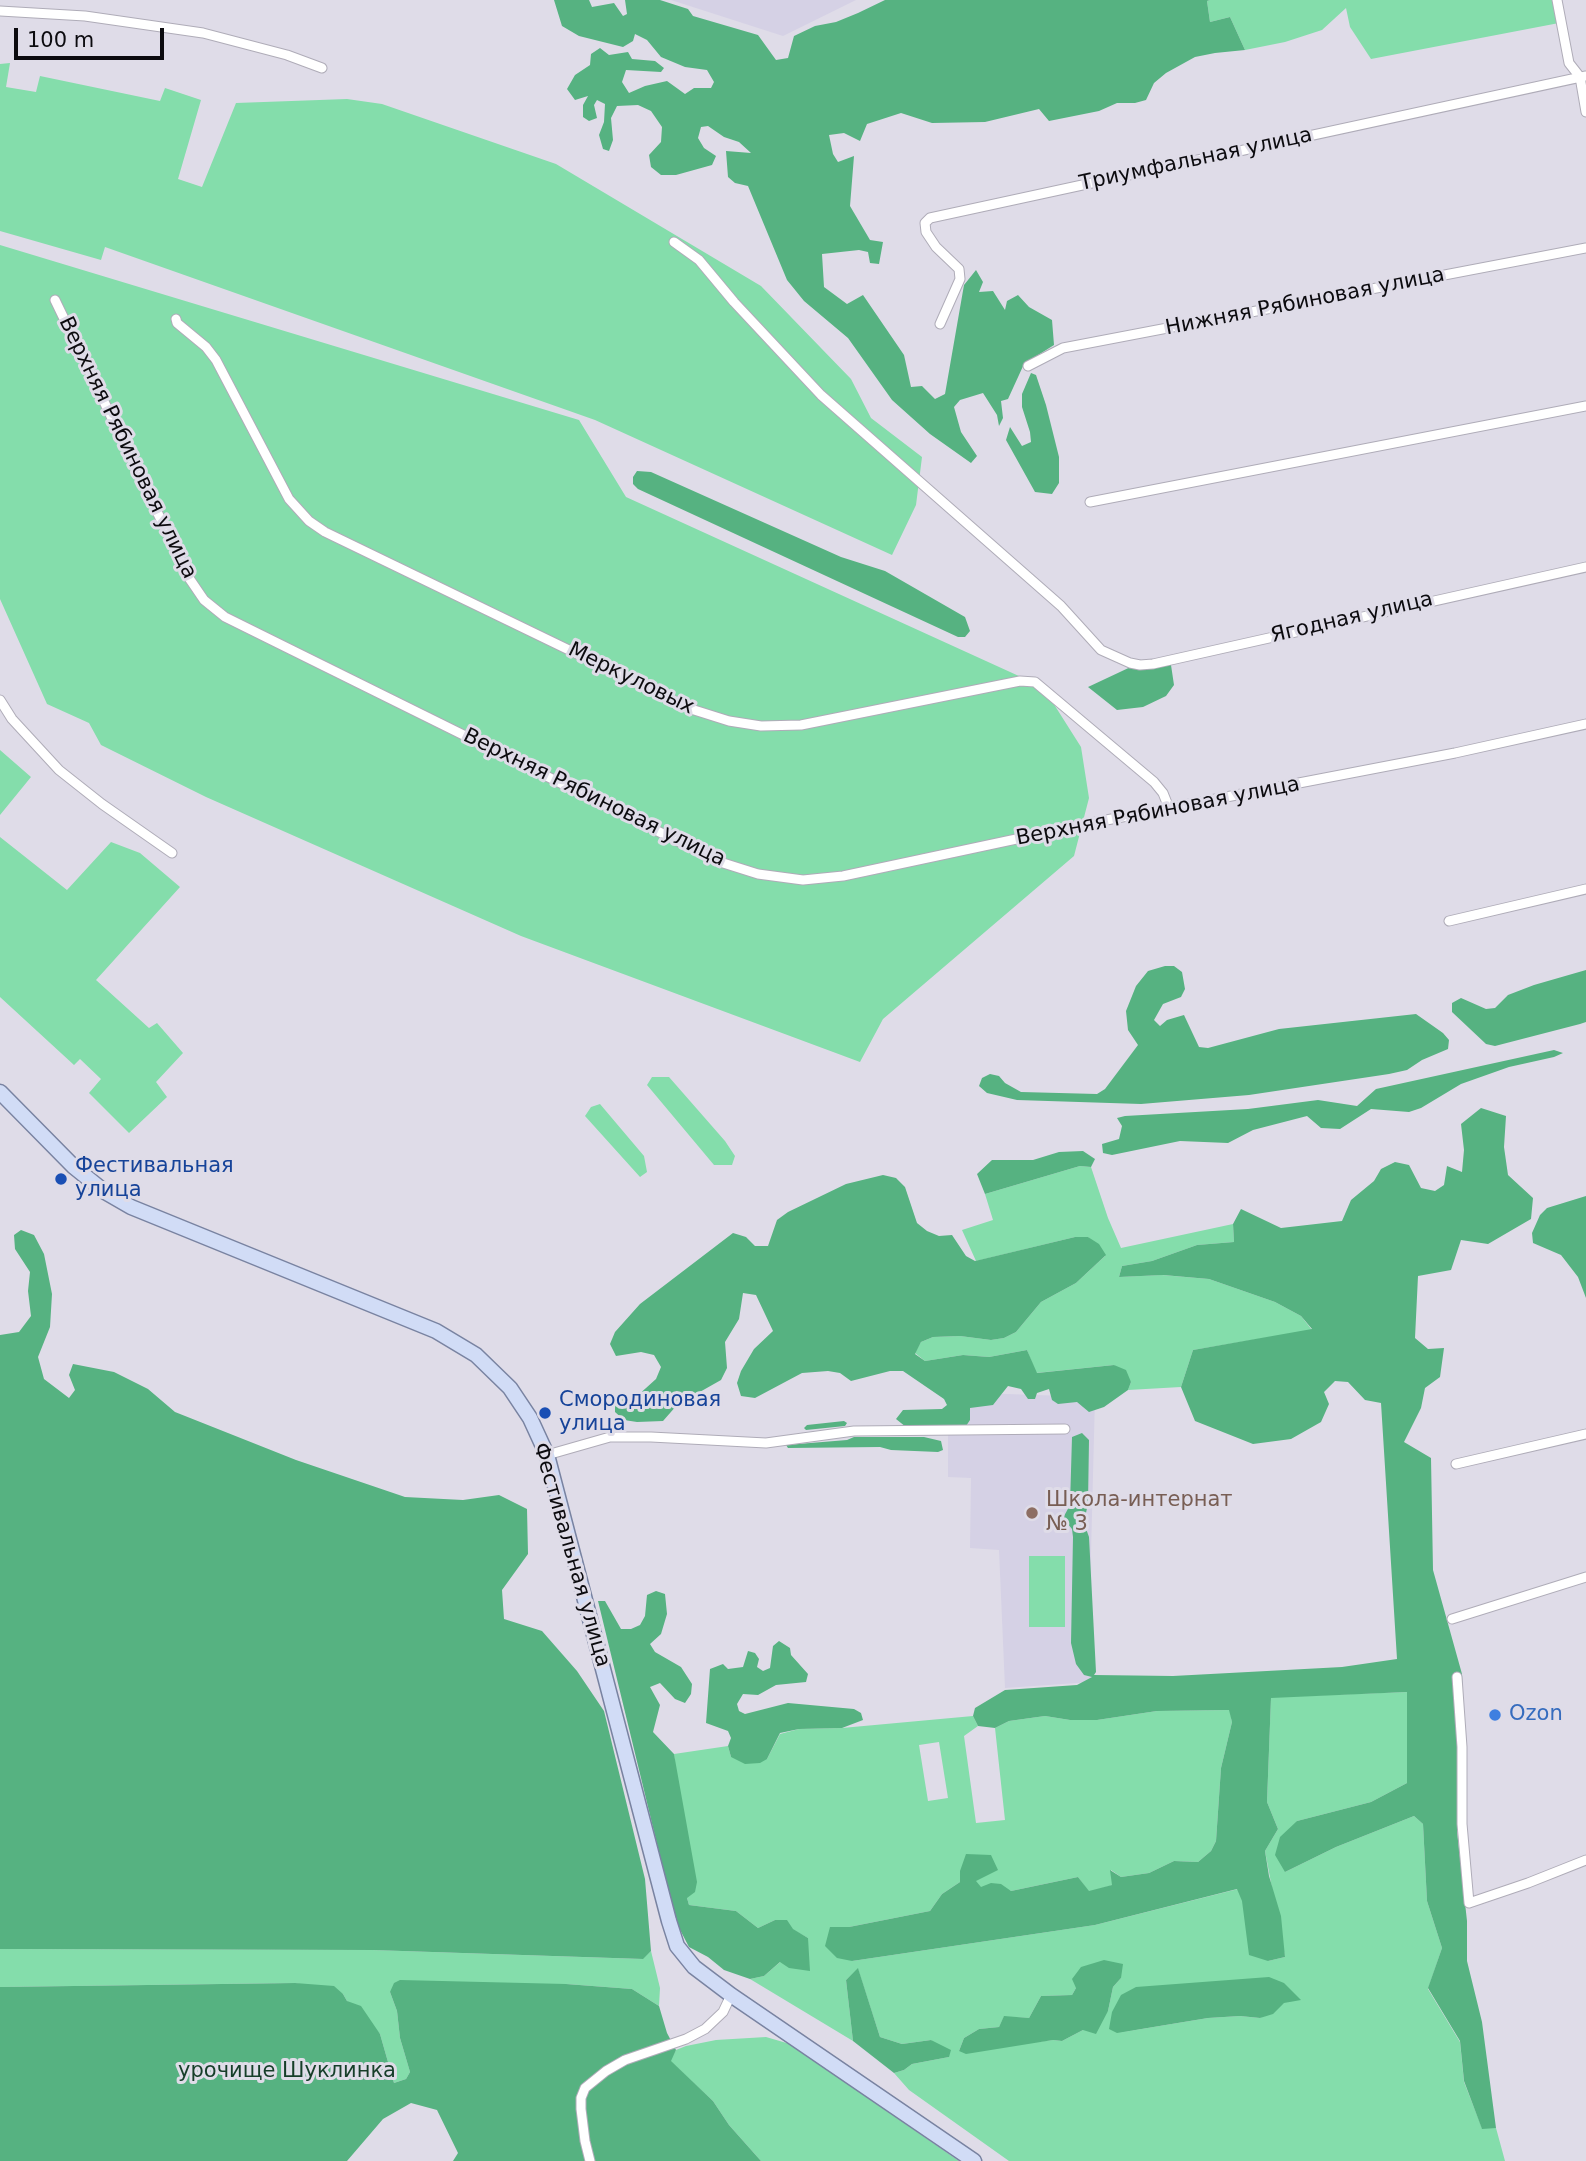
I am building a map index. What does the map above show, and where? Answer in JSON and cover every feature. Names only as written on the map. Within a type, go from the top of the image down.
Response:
[{"type":"main road","name":"Фестивальная улица","points":[[0,1092],[74,1167],[105,1192],[131,1208],[436,1331],[476,1355],[510,1388],[530,1418],[547,1455],[668,1921],[677,1945],[694,1967],[731,1995],[974,2161]]},
{"type":"street","points":[[1557,0],[1569,63],[1583,76],[1586,112]]},
{"type":"street","points":[[0,11],[85,16],[203,33],[287,55],[322,68]]},
{"type":"street","name":"Триумфальная улица","points":[[940,324],[960,279],[959,269],[936,247],[926,232],[925,223],[930,218],[1583,76]]},
{"type":"street","name":"Ягодная улица","points":[[674,242],[699,260],[734,302],[821,395],[1061,606],[1101,650],[1119,658],[1140,665],[1153,664],[1586,567]]},
{"type":"street","name":"Нижняя Рябиновая улица","points":[[1028,366],[1063,348],[1586,248]]},
{"type":"street","name":"Верхняя Рябиновая улица","points":[[55,300],[189,578],[204,600],[225,617],[720,862],[758,874],[803,880],[843,876],[1586,724]]},
{"type":"street","name":"Меркуловых","points":[[176,319],[216,360],[289,499],[302,515],[326,532],[691,709],[729,721],[761,726],[801,725],[1020,681],[1035,682],[1154,782],[1163,793],[1169,808]]},
{"type":"street","points":[[1090,502],[1586,406]]},
{"type":"street","points":[[0,701],[12,719],[59,771],[172,853]]},
{"type":"street","points":[[1449,922],[1586,889]]},
{"type":"street","points":[[547,1455],[610,1437],[766,1443],[854,1431],[1065,1429]]},
{"type":"street","points":[[1456,1464],[1586,1434]]},
{"type":"street","points":[[1452,1619],[1586,1577]]},
{"type":"street","points":[[1457,1677],[1462,1747],[1462,1824],[1469,1903],[1586,1860]]},
{"type":"street","points":[[590,2161],[581,2109],[585,2088],[625,2060],[686,2039],[705,2029],[723,2012],[731,1995]]},
{"type":"shaded area","points":[[671,0],[856,0],[783,36]]},
{"type":"shaded area","name":"Школа-интернат № 3","points":[[948,1392],[1095,1397],[1091,1553],[1092,1682],[1005,1688],[999,1550],[970,1548],[971,1478],[948,1477]]},
{"type":"green space","points":[[554,0],[589,0],[592,7],[614,3],[623,16],[627,14],[625,0],[660,0],[688,9],[693,16],[758,35],[776,60],[788,58],[794,36],[815,26],[836,22],[885,0],[1210,0],[1207,1],[1210,22],[1230,17],[1245,50],[1195,57],[1154,83],[1146,100],[1117,103],[1099,111],[1049,121],[1039,109],[985,122],[932,123],[901,113],[867,124],[860,141],[844,133],[829,135],[833,154],[838,162],[854,156],[850,206],[870,240],[883,242],[879,264],[870,263],[868,252],[859,250],[822,254],[824,287],[847,304],[863,295],[904,355],[911,387],[922,386],[935,399],[945,394],[964,285],[976,270],[983,282],[979,292],[993,291],[1005,310],[1007,301],[1018,295],[1029,307],[1052,320],[1054,345],[1024,364],[1008,399],[1001,401],[1003,418],[999,426],[997,415],[983,393],[960,400],[954,407],[961,432],[977,456],[971,463],[930,434],[892,400],[848,338],[804,301],[787,280],[748,186],[735,183],[728,177],[726,151],[751,153],[739,142],[724,137],[708,126],[701,127],[698,138],[704,148],[716,156],[712,165],[676,175],[661,175],[651,167],[649,155],[661,142],[662,127],[651,111],[638,105],[617,106],[611,118],[613,140],[609,151],[603,149],[599,135],[604,122],[605,104],[597,100],[594,105],[597,118],[589,121],[583,117],[583,105],[588,96],[575,100],[567,89],[575,75],[590,65],[591,54],[600,48],[609,55],[628,52],[632,59],[655,61],[664,68],[661,72],[626,70],[622,82],[629,93],[667,81],[685,94],[694,88],[711,88],[714,82],[707,70],[685,67],[661,57],[647,40],[635,34],[633,41],[623,47],[579,36],[562,26]]},
{"type":"green space","points":[[1553,0],[1559,23],[1371,59],[1350,27],[1346,8],[1322,30],[1285,42],[1245,50],[1230,17],[1210,22],[1207,1]]},
{"type":"green space","points":[[10,63],[6,87],[36,92],[40,76],[160,101],[165,88],[201,100],[178,179],[202,187],[236,103],[347,99],[382,104],[556,164],[761,286],[851,379],[871,418],[922,457],[916,505],[892,555],[595,420],[105,247],[101,260],[0,231],[0,64]]},
{"type":"green space","points":[[0,245],[579,420],[626,497],[1043,687],[1081,747],[1089,798],[1074,856],[883,1019],[860,1062],[521,936],[206,797],[101,745],[89,723],[47,704],[0,599]]},
{"type":"green space","points":[[1031,373],[1036,375],[1046,405],[1059,457],[1059,483],[1052,494],[1035,492],[1006,440],[1010,427],[1022,446],[1031,442],[1022,407],[1022,394]]},
{"type":"green space","points":[[637,471],[651,472],[841,557],[885,571],[965,617],[970,631],[965,637],[958,637],[638,489],[633,484]]},
{"type":"green space","points":[[1162,658],[1171,665],[1174,685],[1166,696],[1143,707],[1117,710],[1088,687],[1137,664]]},
{"type":"green space","points":[[0,750],[31,777],[0,815]]},
{"type":"green space","points":[[0,837],[67,890],[111,842],[140,853],[180,887],[96,980],[149,1028],[157,1023],[183,1053],[156,1082],[167,1097],[129,1133],[89,1093],[101,1079],[80,1059],[74,1065],[0,997]]},
{"type":"green space","points":[[1174,966],[1182,972],[1185,989],[1181,997],[1163,1004],[1154,1020],[1160,1026],[1167,1020],[1184,1015],[1199,1047],[1208,1048],[1279,1029],[1416,1014],[1443,1033],[1449,1040],[1448,1049],[1407,1070],[1389,1074],[1249,1095],[1141,1104],[1017,1100],[987,1093],[979,1086],[982,1078],[990,1074],[999,1076],[1005,1083],[1021,1092],[1097,1094],[1105,1089],[1138,1045],[1128,1030],[1126,1011],[1136,986],[1148,971]]},
{"type":"green space","points":[[1586,970],[1586,1022],[1580,1024],[1495,1046],[1486,1044],[1452,1012],[1452,1003],[1461,998],[1486,1009],[1495,1008],[1508,995]]},
{"type":"green space","points":[[1554,1050],[1563,1053],[1509,1067],[1461,1084],[1421,1108],[1409,1112],[1371,1109],[1340,1129],[1321,1128],[1307,1116],[1253,1130],[1228,1143],[1180,1141],[1112,1155],[1103,1153],[1102,1144],[1119,1139],[1122,1126],[1117,1118],[1125,1116],[1248,1109],[1318,1100],[1357,1106],[1376,1089]]},
{"type":"green space","points":[[652,1077],[669,1077],[725,1141],[735,1156],[732,1165],[714,1165],[647,1085]]},
{"type":"green space","points":[[600,1104],[644,1156],[647,1172],[640,1177],[585,1116],[591,1107]]},
{"type":"green space","points":[[1481,1108],[1506,1116],[1504,1147],[1508,1175],[1533,1198],[1531,1219],[1488,1244],[1461,1240],[1451,1270],[1418,1276],[1415,1338],[1428,1349],[1444,1348],[1440,1377],[1425,1388],[1421,1408],[1404,1442],[1431,1458],[1433,1570],[1462,1674],[1463,1712],[1457,1831],[1467,1921],[1467,1961],[1482,2022],[1496,2128],[1482,2129],[1464,2081],[1460,2041],[1428,1988],[1442,1948],[1427,1901],[1423,1824],[1414,1816],[1336,1847],[1285,1872],[1275,1855],[1280,1837],[1297,1821],[1371,1802],[1407,1783],[1407,1692],[1271,1698],[1267,1802],[1278,1829],[1265,1851],[1281,1916],[1285,1957],[1268,1961],[1249,1955],[1242,1901],[1237,1889],[1095,1925],[852,1961],[837,1958],[825,1946],[830,1927],[849,1927],[930,1911],[942,1894],[960,1882],[960,1871],[966,1854],[991,1855],[998,1870],[976,1881],[981,1887],[991,1883],[1001,1884],[1011,1891],[1078,1877],[1089,1891],[1112,1885],[1110,1870],[1121,1877],[1149,1873],[1174,1861],[1198,1862],[1211,1851],[1216,1841],[1221,1768],[1232,1722],[1229,1710],[1157,1711],[1097,1720],[1045,1716],[1009,1721],[995,1728],[978,1726],[973,1716],[975,1708],[1005,1690],[1077,1685],[1092,1677],[1084,1675],[1076,1664],[1071,1643],[1073,1537],[1072,1529],[1063,1518],[1070,1505],[1072,1437],[1082,1433],[1089,1440],[1088,1503],[1084,1523],[1089,1537],[1096,1672],[1094,1675],[1173,1676],[1342,1667],[1397,1659],[1381,1403],[1365,1400],[1348,1382],[1335,1381],[1324,1392],[1329,1404],[1321,1422],[1291,1439],[1253,1444],[1195,1421],[1181,1387],[1193,1350],[1312,1329],[1301,1316],[1275,1302],[1209,1279],[1163,1275],[1119,1277],[1122,1266],[1152,1261],[1197,1245],[1234,1242],[1233,1224],[1241,1209],[1281,1228],[1342,1221],[1351,1200],[1374,1181],[1381,1169],[1395,1162],[1409,1165],[1421,1188],[1435,1191],[1444,1185],[1447,1166],[1462,1172],[1464,1150],[1461,1124]]},
{"type":"green space","points":[[1083,1151],[1095,1159],[1091,1167],[1080,1166],[985,1194],[977,1174],[992,1160],[1033,1160],[1059,1152]]},
{"type":"green space","points":[[1080,1166],[1091,1167],[1121,1248],[1233,1224],[1234,1242],[1197,1245],[1152,1261],[1122,1266],[1119,1277],[1162,1275],[1209,1279],[1275,1302],[1301,1316],[1312,1330],[1193,1350],[1181,1387],[1128,1390],[1131,1382],[1114,1365],[1036,1373],[1027,1350],[989,1357],[963,1355],[925,1361],[915,1353],[921,1342],[933,1337],[960,1336],[991,1340],[1016,1332],[1041,1302],[1076,1283],[1105,1256],[1088,1237],[1075,1237],[976,1261],[962,1230],[993,1220],[985,1194]]},
{"type":"green space","points":[[883,1175],[896,1178],[905,1187],[917,1223],[939,1236],[952,1235],[966,1256],[975,1261],[1075,1237],[1088,1237],[1099,1244],[1106,1255],[1076,1283],[1041,1302],[1016,1332],[991,1340],[960,1336],[933,1337],[921,1342],[915,1354],[925,1361],[963,1355],[989,1357],[1027,1350],[1037,1373],[1114,1365],[1126,1370],[1131,1382],[1128,1390],[1104,1407],[1089,1412],[1077,1402],[1058,1404],[1052,1400],[1049,1389],[1037,1393],[1035,1399],[1028,1399],[1021,1389],[1008,1386],[993,1405],[970,1408],[970,1420],[966,1426],[906,1427],[896,1419],[903,1410],[942,1409],[947,1405],[944,1399],[903,1371],[890,1371],[851,1381],[840,1373],[828,1371],[802,1373],[755,1398],[741,1396],[737,1383],[741,1371],[754,1349],[773,1331],[756,1295],[743,1293],[739,1319],[725,1342],[727,1368],[721,1380],[698,1393],[685,1396],[663,1421],[624,1420],[615,1412],[615,1398],[636,1397],[656,1379],[661,1367],[654,1355],[641,1352],[616,1356],[610,1344],[615,1332],[640,1304],[733,1233],[746,1237],[755,1246],[768,1246],[777,1220],[788,1212],[846,1184]]},
{"type":"green space","points":[[1586,1196],[1586,1298],[1578,1277],[1561,1255],[1533,1243],[1532,1233],[1540,1215],[1547,1208]]},
{"type":"green space","points":[[21,1230],[34,1235],[44,1254],[52,1294],[50,1327],[38,1357],[44,1379],[69,1398],[75,1390],[69,1375],[73,1364],[114,1372],[148,1389],[175,1412],[296,1460],[405,1497],[463,1500],[499,1495],[527,1509],[528,1554],[502,1590],[504,1619],[542,1631],[577,1671],[604,1711],[645,1879],[651,1951],[643,1959],[372,1950],[0,1949],[0,1335],[19,1332],[31,1316],[28,1291],[30,1272],[15,1249],[14,1235]]},
{"type":"green space","points":[[844,1421],[847,1423],[845,1426],[804,1428],[807,1425]]},
{"type":"green space","points":[[854,1437],[924,1437],[941,1441],[943,1450],[891,1450],[880,1447],[788,1448],[786,1445],[847,1440]]},
{"type":"green space","points":[[1029,1556],[1065,1556],[1065,1627],[1029,1627]]},
{"type":"green space","points":[[656,1591],[665,1594],[667,1614],[661,1634],[650,1644],[655,1652],[681,1667],[692,1684],[691,1694],[685,1703],[675,1699],[660,1683],[650,1687],[660,1705],[653,1732],[674,1754],[697,1882],[695,1892],[687,1898],[689,1905],[736,1911],[758,1928],[775,1920],[787,1920],[793,1929],[808,1938],[810,1971],[789,1968],[780,1962],[764,1976],[750,1979],[724,1970],[689,1947],[676,1922],[598,1601],[605,1601],[621,1629],[631,1629],[640,1625],[645,1616],[647,1595]]},
{"type":"green space","points":[[779,1641],[790,1648],[791,1655],[808,1674],[806,1682],[776,1685],[758,1695],[743,1694],[737,1704],[739,1711],[745,1714],[788,1703],[854,1709],[861,1713],[863,1720],[842,1728],[799,1729],[780,1733],[767,1759],[760,1763],[745,1764],[731,1757],[728,1746],[731,1738],[728,1731],[706,1723],[710,1669],[723,1664],[728,1669],[743,1667],[748,1651],[755,1653],[759,1659],[757,1667],[763,1671],[770,1668],[773,1646]]},
{"type":"green space","points":[[1408,1692],[1407,1783],[1371,1802],[1297,1821],[1285,1872],[1336,1847],[1414,1816],[1423,1824],[1427,1901],[1442,1948],[1428,1989],[1460,2042],[1464,2082],[1482,2128],[1496,2128],[1505,2161],[1009,2161],[909,2090],[894,2073],[912,2064],[949,2057],[931,2040],[902,2044],[880,2037],[858,1969],[846,1980],[853,2041],[750,1979],[764,1976],[808,1938],[775,1920],[758,1928],[736,1911],[689,1905],[674,1754],[728,1746],[731,1757],[767,1759],[780,1734],[799,1729],[842,1728],[973,1716],[978,1726],[964,1736],[976,1823],[1005,1820],[995,1728],[1009,1721],[1045,1716],[1097,1720],[1157,1711],[1230,1710],[1232,1722],[1221,1768],[1216,1841],[1211,1851],[1198,1862],[1174,1861],[1149,1873],[1121,1877],[1111,1870],[1113,1885],[1089,1892],[1078,1877],[1011,1891],[991,1884],[981,1888],[960,1871],[960,1882],[942,1894],[930,1911],[849,1927],[830,1927],[852,1961],[1095,1925],[1238,1889],[1268,1961],[1285,1957],[1265,1851],[1278,1829],[1267,1802],[1271,1697]],"holes":[[[939,1742],[948,1798],[928,1801],[919,1745]],[[1121,1978],[1113,1987],[1108,2011],[1083,2030],[1062,2041],[959,2051],[964,2038],[979,2029],[999,2027],[1004,2017],[1029,2018],[1041,1996],[1072,1995],[1076,1988]],[[1284,2003],[1260,2018],[1208,2018],[1117,2033]]]},
{"type":"green space","points":[[0,1949],[372,1950],[642,1959],[651,1951],[660,1988],[659,2006],[632,1989],[566,1984],[390,1992],[397,2011],[400,2038],[410,2072],[406,2079],[394,2083],[380,2034],[343,1994],[295,1983],[0,1987]]},
{"type":"green space","points":[[1104,1960],[1123,1964],[1121,1978],[1113,1987],[1108,2011],[1096,2034],[1083,2030],[1062,2041],[1053,2040],[966,2054],[959,2051],[964,2038],[979,2029],[999,2027],[1004,2016],[1029,2018],[1041,1996],[1072,1995],[1076,1988],[1072,1979],[1081,1967]]},
{"type":"green space","points":[[858,1968],[880,2037],[902,2044],[931,2040],[951,2050],[949,2057],[912,2064],[894,2073],[853,2041],[846,1980]]},
{"type":"green space","points":[[1269,1977],[1284,1983],[1301,2000],[1284,2003],[1273,2014],[1260,2018],[1208,2018],[1117,2033],[1109,2029],[1112,2012],[1121,1995],[1136,1987]]},
{"type":"green space","name":"урочище Шуклинка","points":[[400,1980],[566,1984],[632,1989],[659,2006],[667,2033],[676,2050],[671,2061],[713,2101],[729,2125],[761,2161],[453,2161],[458,2153],[437,2110],[411,2103],[383,2119],[347,2161],[0,2161],[0,1987],[295,1983],[334,1986],[347,2001],[361,2006],[380,2034],[394,2083],[406,2079],[410,2072],[400,2038],[397,2011],[390,1992],[394,1983]]},
{"type":"green space","points":[[766,2037],[790,2044],[959,2161],[761,2161],[729,2125],[713,2101],[670,2061],[676,2050],[686,2046],[716,2040]]},
{"type":"place","name":"Фестивальная улица","points":[[61,1179]]},
{"type":"place","name":"Смородиновая улица","points":[[545,1413]]},
{"type":"place","name":"Школа-интернат № 3","points":[[1032,1513]]},
{"type":"place","name":"Ozon","points":[[1495,1715]]}]
